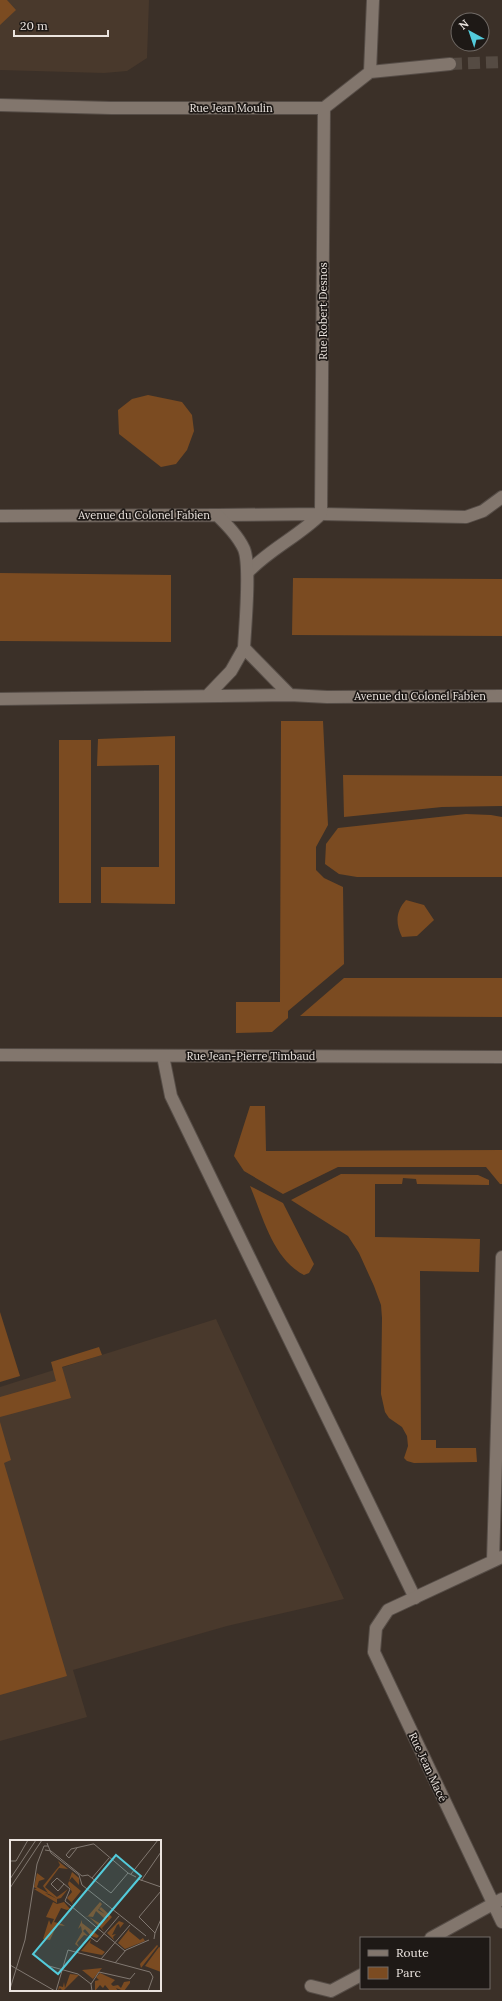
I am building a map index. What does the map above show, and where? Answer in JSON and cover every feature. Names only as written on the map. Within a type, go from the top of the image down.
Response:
[{"type":"street","points":[[370,72],[373,0]]},
{"type":"street","points":[[324,108],[370,72],[450,64]]},
{"type":"street","name":"Rue Jean Moulin","points":[[0,105],[111,108],[324,108]]},
{"type":"street","name":"Rue Robert Desnos","points":[[322,514],[324,108]]},
{"type":"street","points":[[217,515],[322,514],[457,518],[474,515],[502,497]]},
{"type":"street","points":[[248,572],[263,556],[296,535],[322,514]]},
{"type":"street","name":"Avenue du Colonel Fabien","points":[[0,516],[217,515],[240,541],[245,551],[248,572],[244,648],[231,672],[207,696]]},
{"type":"street","points":[[244,648],[290,695]]},
{"type":"street","name":"Avenue du Colonel Fabien","points":[[0,700],[290,695],[327,697],[502,696]]},
{"type":"street","name":"Rue Jean-Pierre Timbaud","points":[[0,1055],[502,1057]]},
{"type":"street","points":[[163,1056],[171,1096],[414,1598],[498,1559],[502,1257]]},
{"type":"street","name":"Rue Jean Macé","points":[[414,1598],[388,1610],[376,1628],[374,1652],[497,1901],[502,1922]]},
{"type":"street","points":[[432,1937],[497,1901]]},
{"type":"street","points":[[311,1986],[331,1992],[360,1976]]},
{"type":"shaded area","points":[[0,0],[149,0],[147,58],[127,71],[104,73],[0,70]]},
{"type":"shaded area","points":[[216,1319],[344,1599],[227,1626],[73,1670],[87,1717],[0,1741],[0,1387]]},
{"type":"green space","points":[[0,0],[7,0],[16,10],[0,25]]},
{"type":"green space","points":[[148,395],[182,402],[192,415],[194,431],[187,450],[176,464],[161,467],[119,434],[118,410],[132,399]]},
{"type":"green space","points":[[0,573],[171,575],[171,642],[0,641]]},
{"type":"green space","points":[[293,578],[502,579],[502,636],[292,635]]},
{"type":"green space","points":[[281,721],[323,721],[328,825],[316,847],[316,870],[324,878],[343,887],[344,964],[288,1011],[288,1018],[272,1032],[236,1033],[236,1002],[280,1002]]},
{"type":"green space","points":[[175,736],[175,904],[101,903],[101,867],[159,867],[159,765],[97,766],[98,739]]},
{"type":"green space","points":[[59,740],[91,740],[91,903],[59,903]]},
{"type":"green space","points":[[343,775],[502,776],[502,806],[442,807],[344,817]]},
{"type":"green space","points":[[466,814],[502,817],[502,877],[357,877],[339,874],[325,864],[326,844],[338,828]]},
{"type":"green space","points":[[406,900],[424,905],[434,920],[417,936],[402,937],[398,927],[398,913]]},
{"type":"green space","points":[[344,978],[502,978],[502,1017],[300,1016]]},
{"type":"green space","points":[[250,1106],[265,1106],[266,1151],[502,1150],[502,1184],[500,1184],[486,1167],[338,1167],[283,1194],[244,1171],[234,1156]]},
{"type":"green space","points":[[341,1174],[478,1175],[489,1180],[489,1185],[417,1184],[416,1179],[403,1178],[402,1184],[375,1184],[375,1237],[480,1239],[479,1272],[420,1271],[421,1440],[436,1440],[436,1448],[476,1448],[477,1462],[414,1463],[407,1461],[404,1458],[408,1446],[407,1436],[402,1427],[389,1418],[385,1412],[381,1394],[382,1318],[381,1305],[374,1286],[359,1253],[348,1236],[291,1200]]},
{"type":"green space","points":[[250,1186],[283,1203],[314,1264],[309,1273],[304,1275],[293,1268],[284,1259],[270,1236]]},
{"type":"green space","points":[[0,1312],[20,1376],[0,1382]]},
{"type":"green space","points":[[99,1347],[102,1355],[62,1367],[71,1398],[0,1417],[0,1397],[56,1381],[51,1362]]},
{"type":"green space","points":[[0,1422],[11,1460],[4,1463],[67,1676],[0,1695]]},
{"type":"tunnel","points":[[450,64],[502,62]]}]
